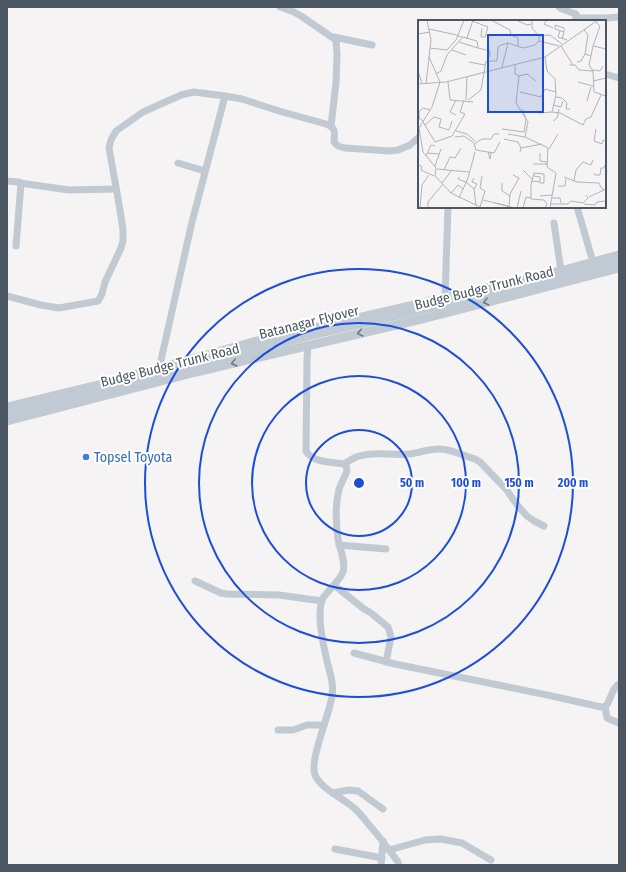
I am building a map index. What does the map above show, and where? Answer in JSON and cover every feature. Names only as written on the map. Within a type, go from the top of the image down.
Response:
[{"type":"main road","name":"Batanagar Flyover","points":[[7,414],[310,335],[561,277],[619,260]]},
{"type":"street","points":[[280,7],[294,12],[334,37],[372,45]]},
{"type":"street","points":[[559,7],[576,14],[576,19],[619,17]]},
{"type":"street","points":[[331,126],[336,83],[337,56],[337,43],[334,37]]},
{"type":"street","points":[[606,74],[619,78]]},
{"type":"street","points":[[7,296],[41,305],[60,308],[98,301],[123,241],[123,230],[109,148],[111,140],[116,131],[143,112],[181,95],[194,92],[242,99],[331,126],[335,131],[334,142],[338,146],[345,148],[390,151],[398,150],[410,145],[418,138]]},
{"type":"street","points":[[159,369],[192,222],[225,96]]},
{"type":"street","points":[[178,163],[205,171]]},
{"type":"street","points":[[7,181],[69,190],[116,189]]},
{"type":"street","points":[[16,246],[20,182]]},
{"type":"street","points":[[445,298],[448,208]]},
{"type":"street","points":[[578,208],[593,262]]},
{"type":"street","points":[[554,223],[561,271]]},
{"type":"street","name":"Budge Budge Trunk Road","points":[[7,407],[159,369],[253,342],[561,271],[619,255]]},
{"type":"street","name":"Budge Budge Trunk Road","points":[[7,421],[196,372],[426,318],[619,268]]},
{"type":"street","points":[[308,345],[306,450],[309,455],[317,460],[344,464],[361,455],[398,455],[432,449],[443,449],[480,462],[506,489],[527,516],[544,526]]},
{"type":"street","points":[[344,464],[347,472],[338,493],[336,517],[339,544],[344,564],[342,572],[322,600],[320,616],[333,685],[332,697],[317,750],[314,771],[315,776],[319,781],[333,793],[355,808],[365,819],[383,841],[399,865]]},
{"type":"street","points":[[339,544],[386,549]]},
{"type":"street","points":[[195,581],[221,593],[227,594],[279,596],[322,600]]},
{"type":"street","points":[[334,585],[388,627],[391,637],[386,662]]},
{"type":"street","points":[[354,653],[386,662],[605,707]]},
{"type":"street","points":[[619,684],[613,689],[605,707],[607,718],[619,723]]},
{"type":"street","points":[[278,730],[293,730],[307,725],[324,725]]},
{"type":"street","points":[[333,793],[349,790],[358,791],[382,809]]},
{"type":"street","points":[[389,850],[426,840],[441,839],[462,842],[491,860]]},
{"type":"street","points":[[334,849],[381,862],[383,841]]},
{"type":"place","name":"Topsel Toyota","points":[[86,457]]}]
